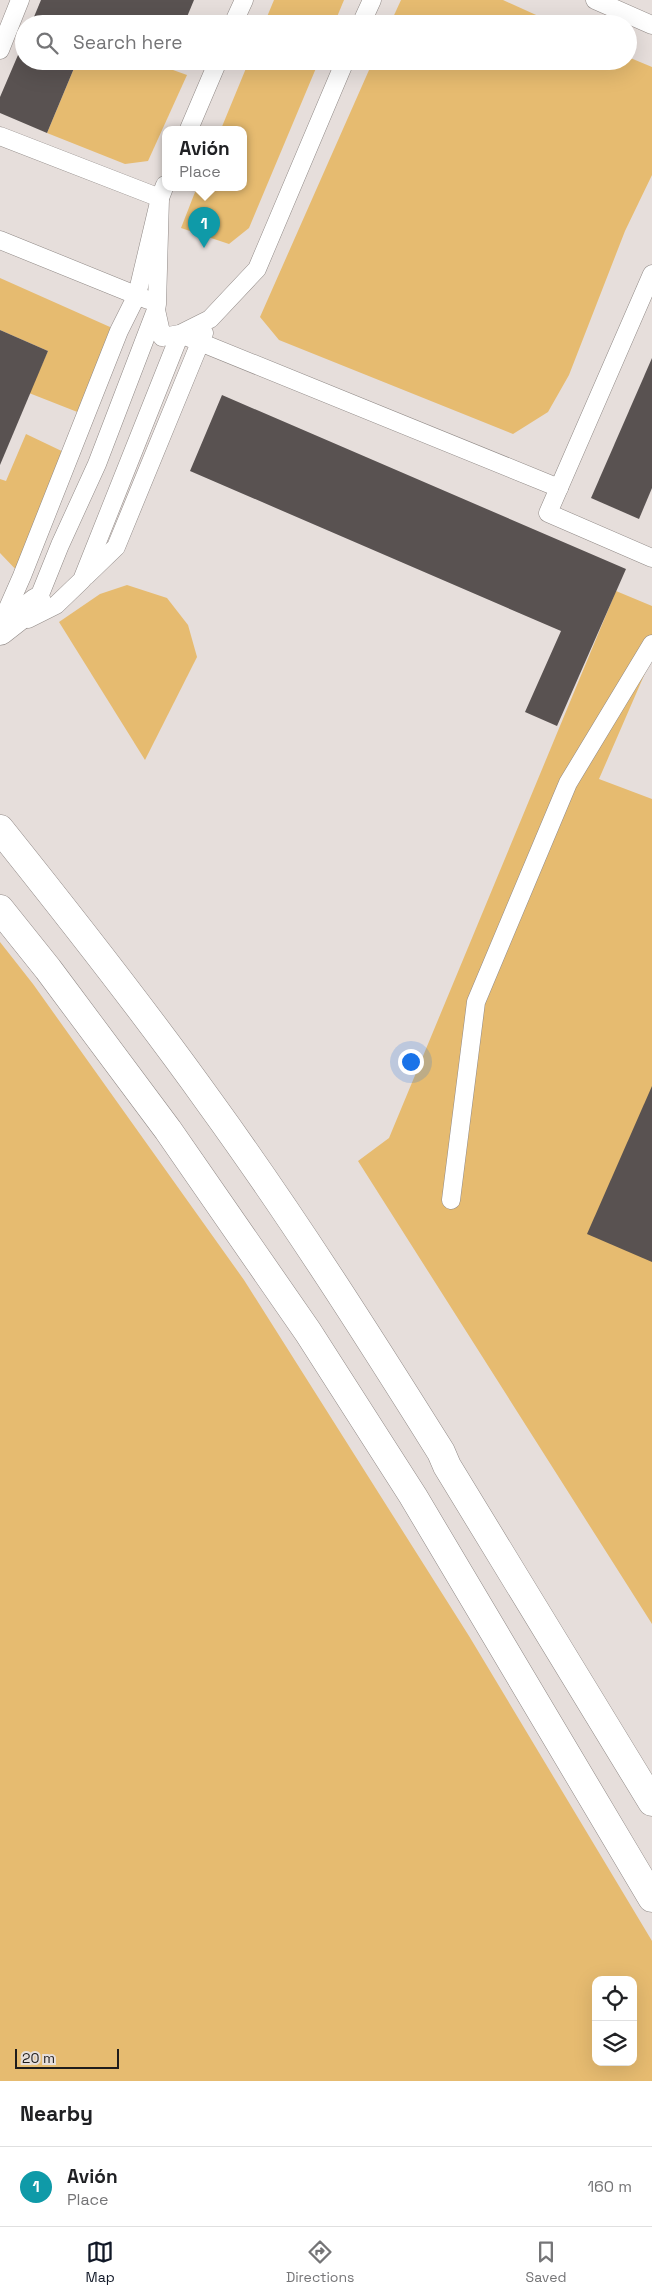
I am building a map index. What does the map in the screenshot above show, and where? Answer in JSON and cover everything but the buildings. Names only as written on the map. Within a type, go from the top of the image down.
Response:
[{"type":"main road","points":[[0,631],[37,602]]},
{"type":"main road","points":[[0,829],[88,939],[211,1103],[345,1299],[441,1452],[652,1802]]},
{"type":"main road","points":[[0,909],[48,969],[168,1130],[308,1332],[413,1496],[652,1898]]},
{"type":"lane","points":[[0,50],[20,0]]},
{"type":"lane","points":[[238,15],[244,0]]},
{"type":"lane","points":[[366,15],[372,0]]},
{"type":"lane","points":[[595,0],[629,15]]},
{"type":"lane","points":[[637,18],[652,25]]},
{"type":"lane","points":[[190,126],[214,70]]},
{"type":"lane","points":[[0,631],[56,605],[116,547],[210,319],[256,268],[341,70]]},
{"type":"lane","points":[[0,136],[162,191]]},
{"type":"lane","points":[[162,191],[157,307],[162,337],[180,334],[210,319]]},
{"type":"lane","points":[[0,626],[22,576],[119,331],[137,295],[162,191]]},
{"type":"lane","points":[[0,240],[137,295],[157,307]]},
{"type":"lane","points":[[652,274],[548,513],[652,558]]},
{"type":"lane","points":[[37,602],[60,545],[97,464],[157,307]]},
{"type":"lane","points":[[180,334],[559,488]]},
{"type":"lane","points":[[82,580],[180,334]]},
{"type":"lane","points":[[451,1200],[476,1002],[568,783],[652,644]]},
{"type":"shaded area","points":[[274,0],[344,0],[338,15],[268,15]]},
{"type":"shaded area","points":[[401,0],[503,0],[536,15],[394,15]]},
{"type":"shaded area","points":[[637,61],[652,67],[652,175],[625,231],[569,375],[548,412],[513,434],[279,340],[260,317],[369,70],[637,70]]},
{"type":"shaded area","points":[[73,70],[173,70],[187,75],[164,126],[162,126],[162,130],[148,161],[125,164],[47,133]]},
{"type":"shaded area","points":[[245,70],[315,70],[249,228],[229,244],[181,228],[195,191],[247,191],[247,126],[222,126]]},
{"type":"shaded area","points":[[0,278],[119,331],[85,415],[29,393],[48,351],[0,330]]},
{"type":"shaded area","points":[[26,434],[70,455],[22,576],[0,553],[0,479],[6,481]]},
{"type":"shaded area","points":[[127,585],[167,598],[188,625],[197,657],[145,760],[59,622],[100,594]]},
{"type":"shaded area","points":[[616,591],[652,606],[652,657],[599,779],[652,799],[652,1624],[358,1161],[389,1138]]},
{"type":"shaded area","points":[[0,942],[33,984],[244,1280],[469,1636],[652,1941],[652,2081],[0,2081]]},
{"type":"place","name":"Avión","points":[[204,248]]}]
